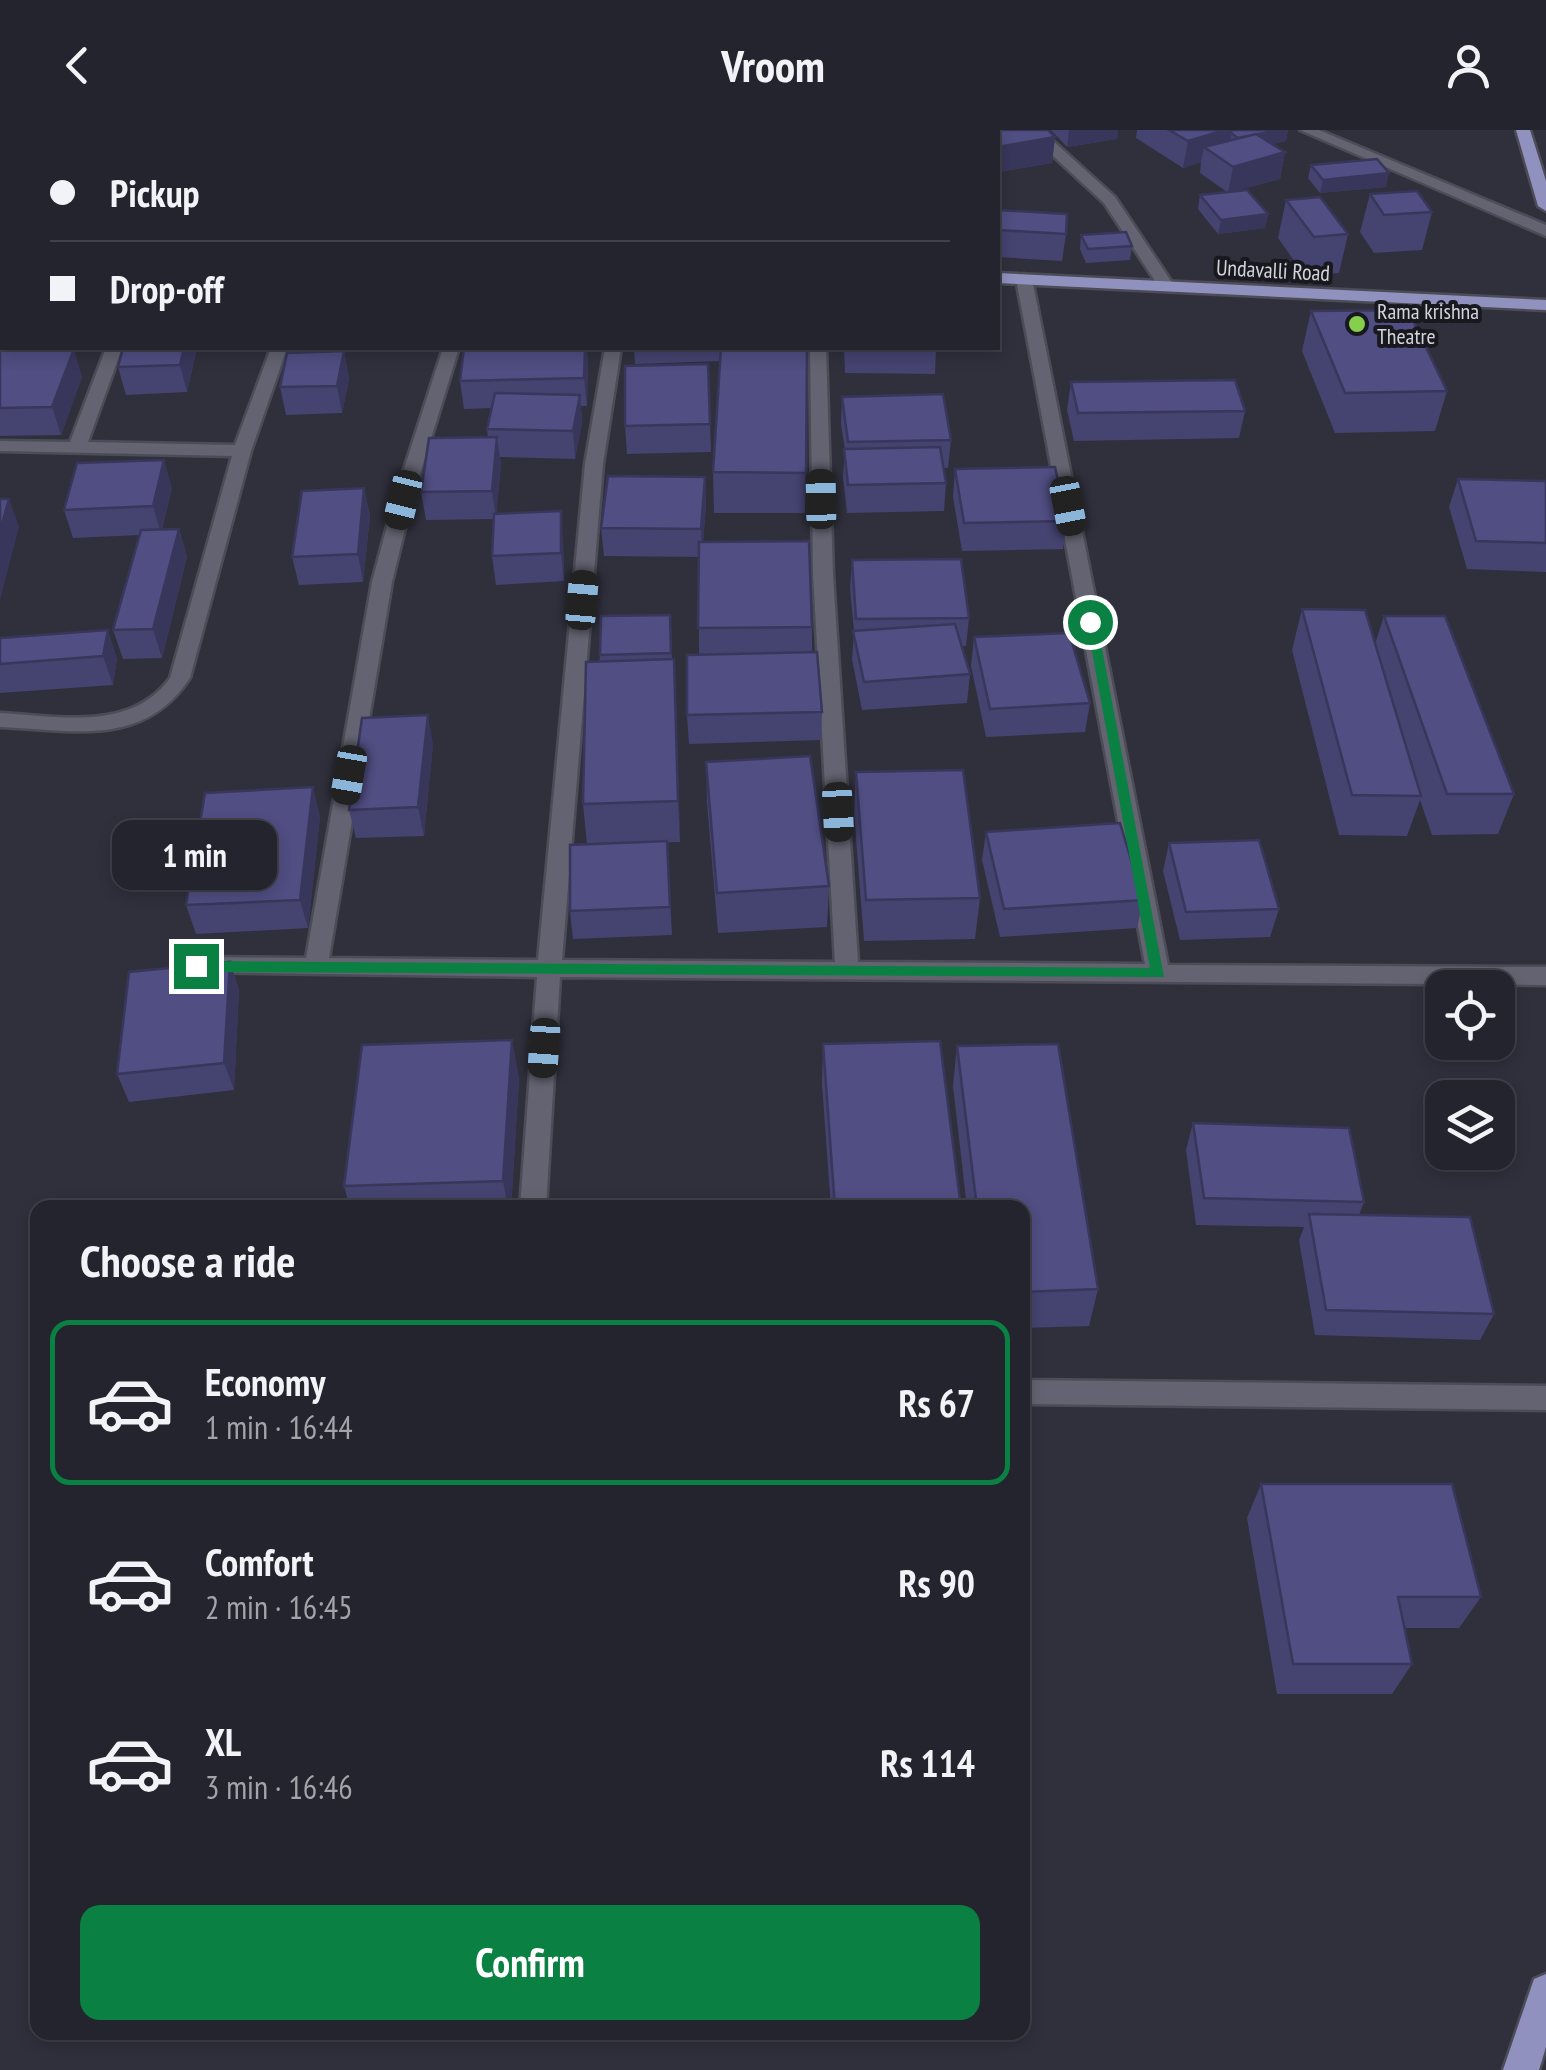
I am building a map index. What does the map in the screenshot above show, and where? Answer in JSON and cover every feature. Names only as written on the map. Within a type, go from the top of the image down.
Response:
[{"type":"main road","points":[[1525,138],[1546,206]]},
{"type":"main road","name":"Undavalli Road","points":[[1000,278],[1546,305]]},
{"type":"main road","points":[[1521,2070],[1546,1991]]},
{"type":"street","points":[[1032,130],[1110,200],[1167,288]]},
{"type":"street","points":[[1307,130],[1546,231]]},
{"type":"street","points":[[1024,279],[1158,973]]},
{"type":"street","points":[[76,447],[113,350]]},
{"type":"street","points":[[0,720],[107,721],[141,716],[166,699],[180,678],[242,451],[278,350]]},
{"type":"street","points":[[316,967],[382,582],[403,500],[450,350]]},
{"type":"street","points":[[534,1200],[548,969],[594,464],[614,350]]},
{"type":"street","points":[[818,350],[822,556],[847,971]]},
{"type":"street","points":[[0,446],[242,451]]},
{"type":"street","points":[[196,966],[1546,976]]},
{"type":"street","points":[[1030,1392],[1546,1398]]},
{"type":"building","points":[[1000,130],[1048,130],[1055,137],[1000,147]]},
{"type":"building","points":[[1169,130],[1225,130],[1188,141]]},
{"type":"building","points":[[1232,130],[1280,130],[1238,138]]},
{"type":"building","points":[[1256,134],[1285,152],[1233,167],[1204,147]]},
{"type":"building","points":[[1377,159],[1389,173],[1323,180],[1311,165]]},
{"type":"building","points":[[1247,190],[1268,214],[1221,220],[1200,195]]},
{"type":"building","points":[[1417,191],[1432,212],[1384,215],[1370,194]]},
{"type":"building","points":[[1320,197],[1348,234],[1314,237],[1286,200]]},
{"type":"building","points":[[1000,210],[1067,214],[1066,234],[1000,230]]},
{"type":"building","points":[[1126,232],[1132,246],[1088,249],[1081,235]]},
{"type":"building","points":[[1408,310],[1447,391],[1345,393],[1311,311]]},
{"type":"building","points":[[0,350],[74,350],[52,407],[0,408]]},
{"type":"building","points":[[122,350],[184,350],[180,365],[118,367]]},
{"type":"building","points":[[464,350],[585,350],[584,378],[460,381]]},
{"type":"building","points":[[721,350],[807,350],[806,473],[713,472]]},
{"type":"building","points":[[344,351],[337,386],[280,387],[287,353]]},
{"type":"building","points":[[708,364],[710,424],[625,426],[625,366]]},
{"type":"building","points":[[1235,380],[1245,411],[1078,413],[1071,382]]},
{"type":"building","points":[[495,393],[580,395],[573,431],[487,429]]},
{"type":"building","points":[[943,394],[951,440],[848,442],[842,397]]},
{"type":"building","points":[[497,437],[492,491],[421,492],[429,438]]},
{"type":"building","points":[[940,447],[946,483],[848,485],[844,449]]},
{"type":"building","points":[[164,460],[153,506],[64,510],[77,463]]},
{"type":"building","points":[[1055,467],[1067,521],[964,523],[955,469]]},
{"type":"building","points":[[608,476],[705,477],[701,529],[601,528]]},
{"type":"building","points":[[1458,479],[1546,481],[1546,543],[1476,541]]},
{"type":"building","points":[[364,488],[358,554],[292,557],[302,491]]},
{"type":"building","points":[[0,499],[9,499],[0,531]]},
{"type":"building","points":[[561,511],[561,553],[492,556],[494,514]]},
{"type":"building","points":[[179,529],[153,629],[113,630],[141,530]]},
{"type":"building","points":[[809,541],[812,627],[698,628],[699,542]]},
{"type":"building","points":[[961,559],[969,618],[856,619],[852,560]]},
{"type":"building","points":[[1302,609],[1365,610],[1421,796],[1352,795]]},
{"type":"building","points":[[670,615],[671,653],[600,655],[601,616]]},
{"type":"building","points":[[1384,616],[1445,616],[1514,794],[1447,794]]},
{"type":"building","points":[[955,624],[970,674],[864,682],[853,631]]},
{"type":"building","points":[[108,630],[103,656],[0,664],[0,638]]},
{"type":"building","points":[[1069,633],[1090,703],[990,709],[974,637]]},
{"type":"building","points":[[817,652],[822,712],[687,715],[687,655]]},
{"type":"building","points":[[674,659],[678,801],[583,804],[586,662]]},
{"type":"building","points":[[428,715],[418,807],[349,810],[362,718]]},
{"type":"building","points":[[810,756],[829,886],[717,893],[706,762]]},
{"type":"building","points":[[963,770],[980,898],[866,900],[856,772]]},
{"type":"building","points":[[313,787],[300,900],[186,905],[205,793]]},
{"type":"building","points":[[1120,823],[1143,900],[1004,909],[986,832]]},
{"type":"building","points":[[1259,840],[1279,909],[1186,912],[1169,843]]},
{"type":"building","points":[[667,841],[670,907],[570,911],[570,845]]},
{"type":"building","points":[[230,962],[224,1063],[117,1074],[129,972]]},
{"type":"building","points":[[512,1040],[503,1181],[344,1186],[362,1045]]},
{"type":"building","points":[[940,1041],[960,1200],[834,1200],[823,1044]]},
{"type":"building","points":[[1058,1044],[1098,1289],[1030,1292],[1030,1200],[976,1200],[957,1046]]},
{"type":"building","points":[[1193,1123],[1349,1128],[1364,1202],[1204,1198]]},
{"type":"building","points":[[1309,1214],[1470,1217],[1494,1314],[1326,1310]]},
{"type":"building","points":[[1261,1484],[1452,1484],[1481,1597],[1398,1597],[1412,1664],[1293,1664]]},
{"type":"place","name":"Rama krishna Theatre","points":[[1357,324]]},
{"type":"route","points":[[196,966],[1158,973],[1090,622]]}]
